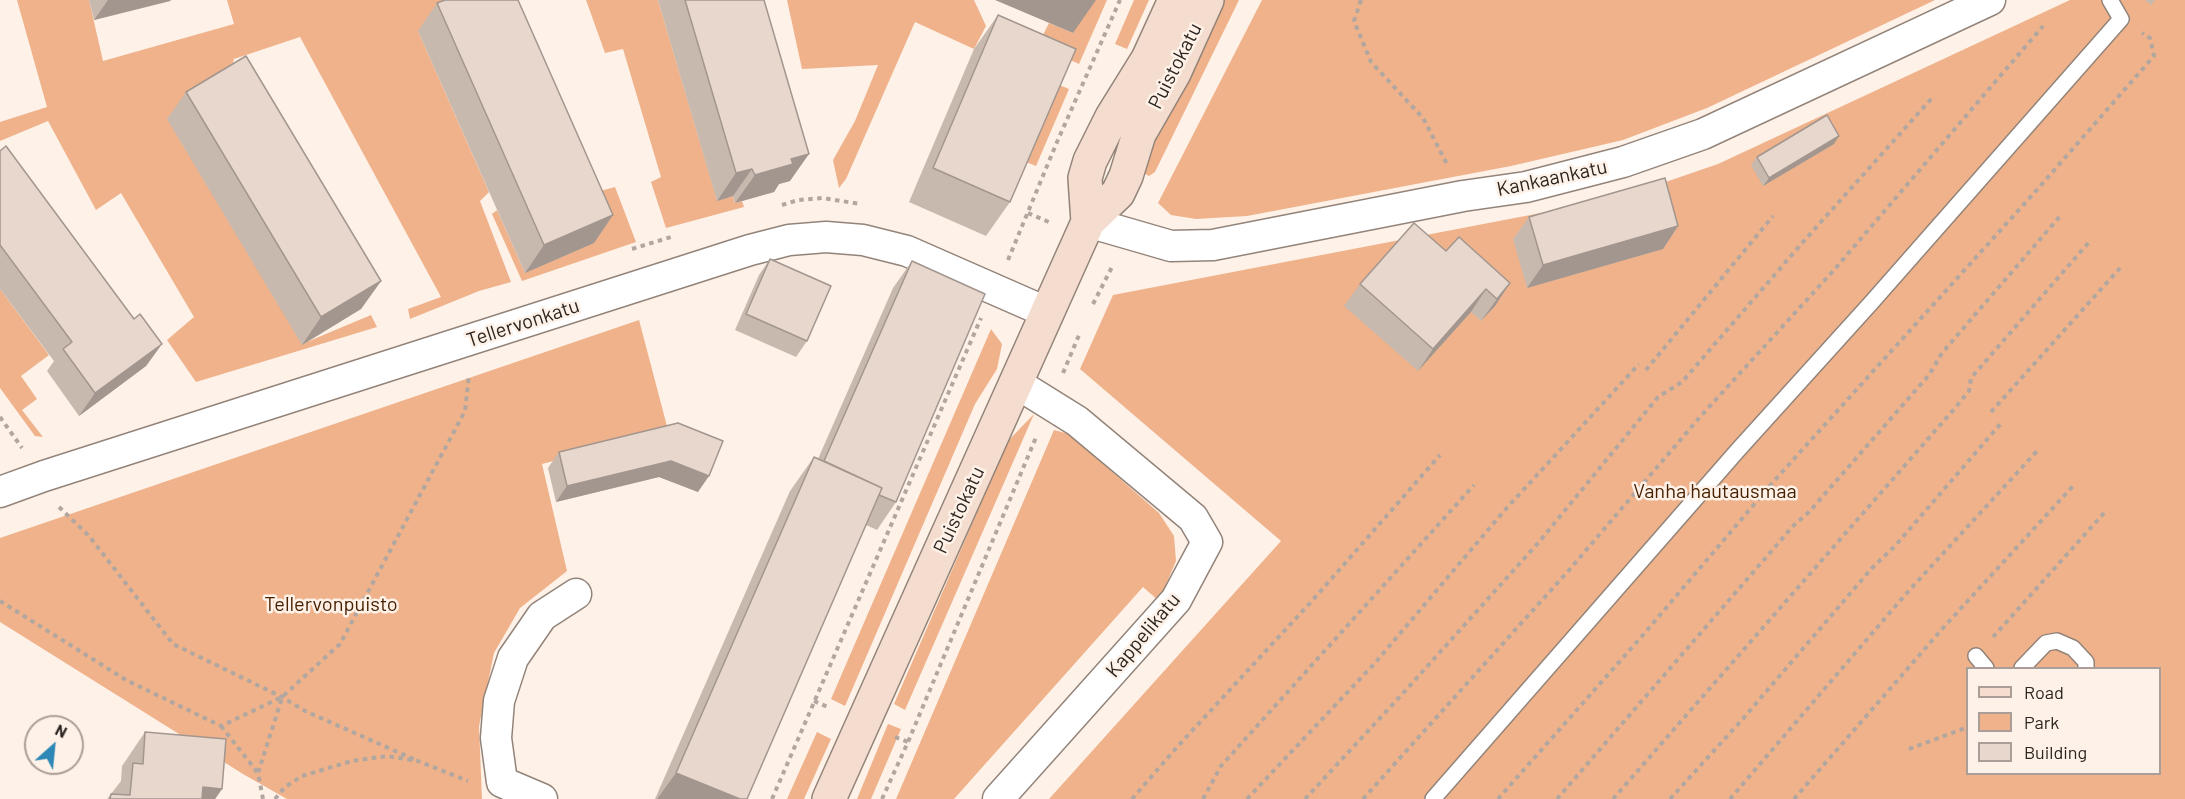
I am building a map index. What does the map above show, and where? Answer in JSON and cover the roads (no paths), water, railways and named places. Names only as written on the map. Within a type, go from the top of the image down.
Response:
[{"type":"main road","name":"Puistokatu","points":[[1143,95],[1148,58],[1175,0]]},
{"type":"main road","name":"Puistokatu","points":[[829,799],[869,705],[1088,222],[1085,178],[1090,161],[1143,95],[1174,73],[1207,0]]},
{"type":"street","name":"Kankaankatu","points":[[1088,222],[1171,246],[1213,245],[1463,196],[1526,187],[1623,162],[1703,134],[1990,0]]},
{"type":"street","name":"Tellervonkatu","points":[[0,492],[55,472],[729,257],[789,240],[826,237],[863,240],[907,251],[1046,312]]},
{"type":"street","name":"Kappelikatu","points":[[998,799],[1176,600],[1207,542],[1193,518],[1077,421],[1016,383]]},
{"type":"street","points":[[542,799],[502,782],[496,738],[499,700],[513,658],[542,616],[576,594]]},
{"type":"lane","points":[[1433,799],[1738,450],[2121,19],[2110,0]]},
{"type":"lane","points":[[2024,667],[2046,643],[2057,641],[2073,648],[2086,662],[2086,667]]},
{"type":"lane","points":[[1976,656],[1984,667]]},
{"type":"park label","name":"Vanha hautausmaa","points":[[1715,491]]},
{"type":"park label","name":"Tellervonpuisto","points":[[331,604]]}]
